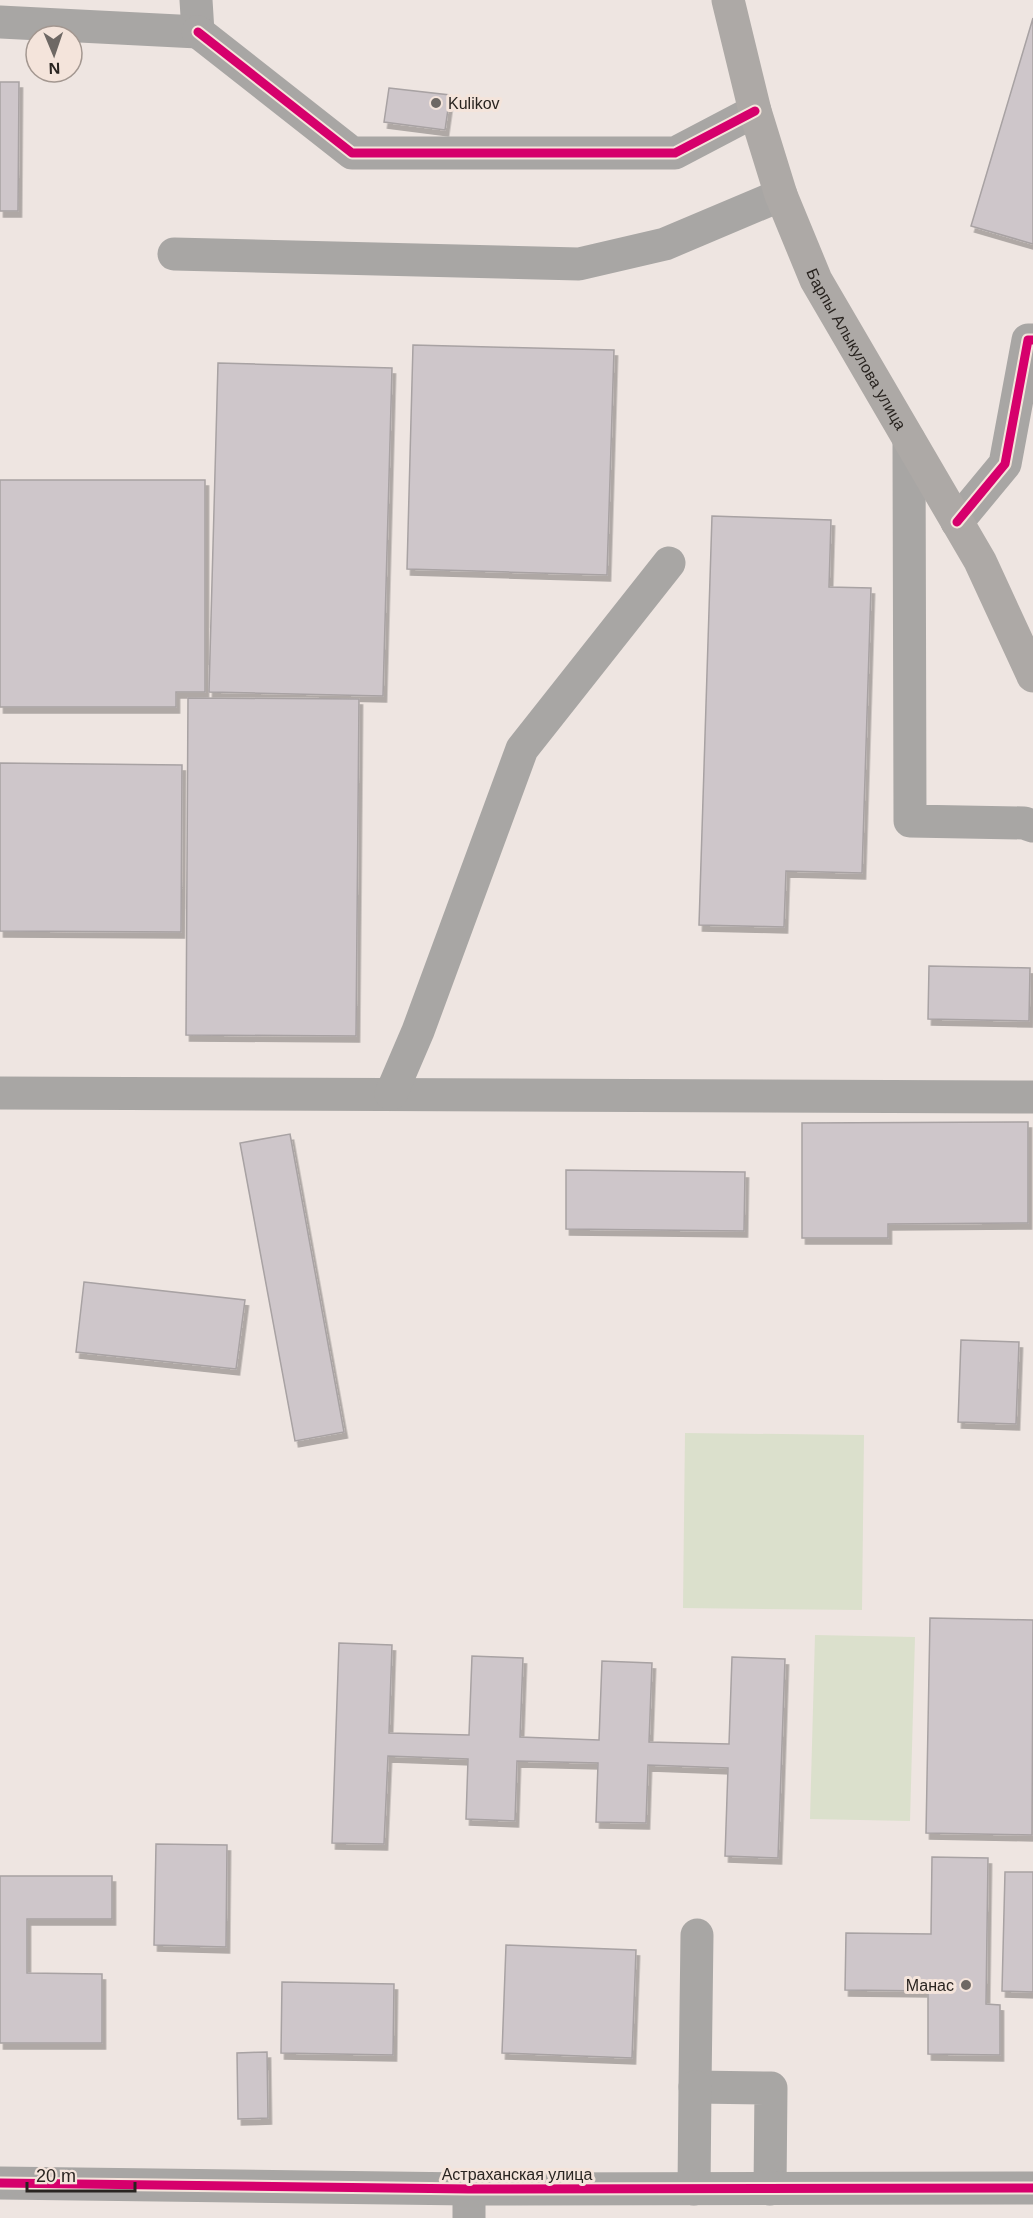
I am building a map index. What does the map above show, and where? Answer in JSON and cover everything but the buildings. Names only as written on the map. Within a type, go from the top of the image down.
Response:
[{"type":"main road","name":"Барпы Алыкулова улица","points":[[728,0],[755,111],[782,195],[816,280],[980,561],[1033,676]]},
{"type":"street","points":[[196,0],[198,32]]},
{"type":"street","points":[[0,22],[198,32],[352,153],[675,153],[755,111]]},
{"type":"street","points":[[174,254],[579,264],[665,244],[782,195]]},
{"type":"street","points":[[957,522],[1005,464],[1028,340],[1033,340]]},
{"type":"street","points":[[909,440],[910,821],[1033,826]]},
{"type":"street","points":[[391,1094],[418,1031],[522,749],[669,562]]},
{"type":"street","points":[[0,1093],[1033,1097]]},
{"type":"street","points":[[694,2189],[697,1935]]},
{"type":"street","points":[[694,2087],[771,2088],[770,2189]]},
{"type":"street","name":"Астраханская улица","points":[[0,2183],[469,2203],[694,2189],[1033,2187]]},
{"type":"green space","points":[[685,1433],[864,1435],[862,1610],[683,1608]]},
{"type":"green space","points":[[815,1635],[915,1637],[910,1821],[810,1819]]},
{"type":"cycle path","points":[[198,32],[352,153],[675,153],[755,111]]},
{"type":"cycle path","points":[[957,522],[1005,464],[1028,340],[1033,340]]},
{"type":"cycle path","points":[[0,2183],[469,2189],[1033,2188]]},
{"type":"place","name":"Kulikov","points":[[436,103]]},
{"type":"place","name":"Манас","points":[[966,1985]]}]
